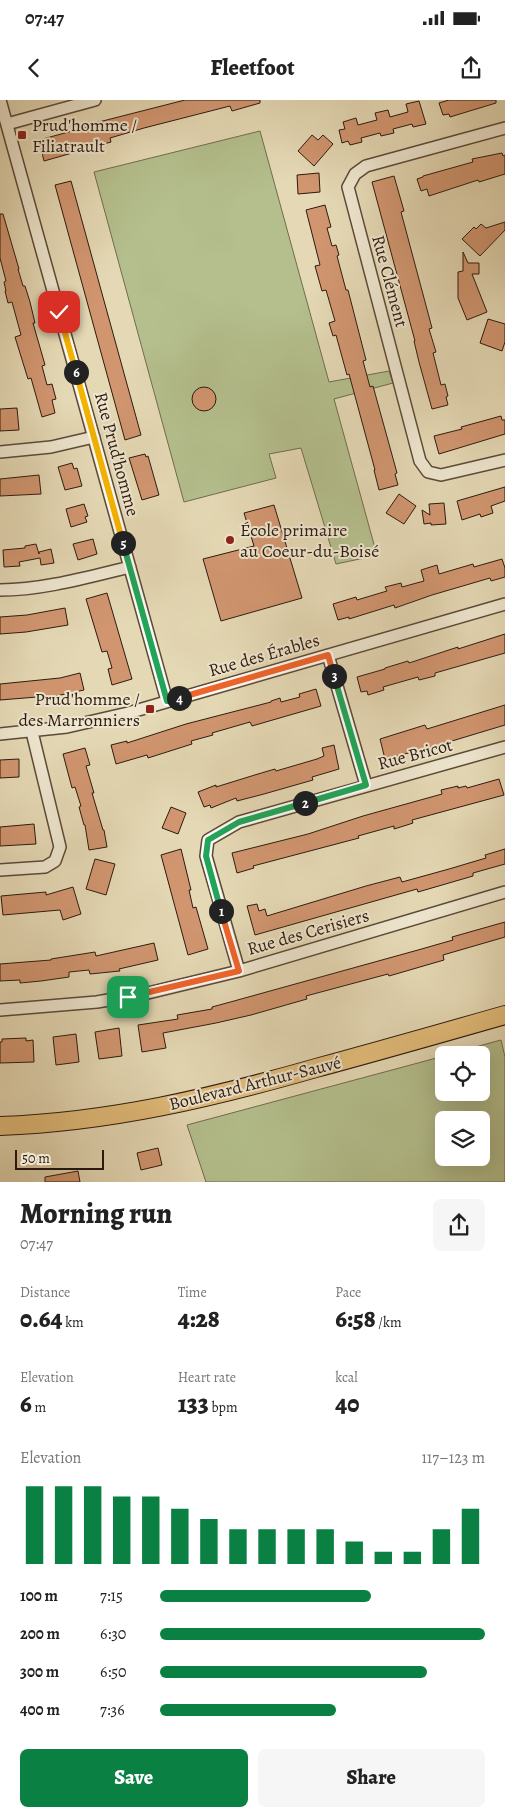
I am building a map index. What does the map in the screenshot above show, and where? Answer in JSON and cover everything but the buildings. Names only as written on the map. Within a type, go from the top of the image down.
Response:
[{"type":"main road","name":"Boulevard Arthur-Sauvé","points":[[0,1126],[87,1119],[185,1103],[283,1078],[505,1015]]},
{"type":"street","name":"Rue Prud'homme","points":[[0,100],[167,701]]},
{"type":"street","points":[[7,124],[96,100]]},
{"type":"street","name":"Rue Clément","points":[[505,128],[366,166],[355,174],[348,187],[420,461],[428,472],[441,475],[505,460]]},
{"type":"street","points":[[0,452],[51,447],[94,436]]},
{"type":"street","points":[[0,590],[14,590],[130,567]]},
{"type":"street","name":"Rue des Érables","points":[[0,734],[32,732],[94,721],[505,604]]},
{"type":"street","points":[[328,655],[366,785]]},
{"type":"street","points":[[0,870],[45,867],[55,861],[60,847],[32,732]]},
{"type":"street","name":"Rue Bricot","points":[[239,971],[206,856],[208,840],[239,822],[505,747]]},
{"type":"street","name":"Rue des Cerisiers","points":[[0,1010],[97,1002],[148,993],[239,971],[505,892]]},
{"type":"green space","points":[[260,131],[329,382],[389,371],[393,383],[334,399],[375,548],[374,556],[336,564],[301,448],[269,454],[276,478],[184,502],[94,172]]},
{"type":"green space","points":[[501,1040],[505,1057],[505,1182],[206,1182],[187,1125],[435,1058],[435,1101],[490,1101],[490,1046],[479,1046]]},
{"type":"place","name":"Prud'homme / Filiatrault","points":[[22,135]]},
{"type":"place","name":"École primaire au Coeur‑du‑Boisé","points":[[230,540]]},
{"type":"place","name":"Prud'homme / des Marronniers","points":[[150,709]]},
{"type":"route","points":[[59,312],[167,701],[328,655],[366,785],[239,822],[208,840],[206,856],[239,971],[128,997]]}]
